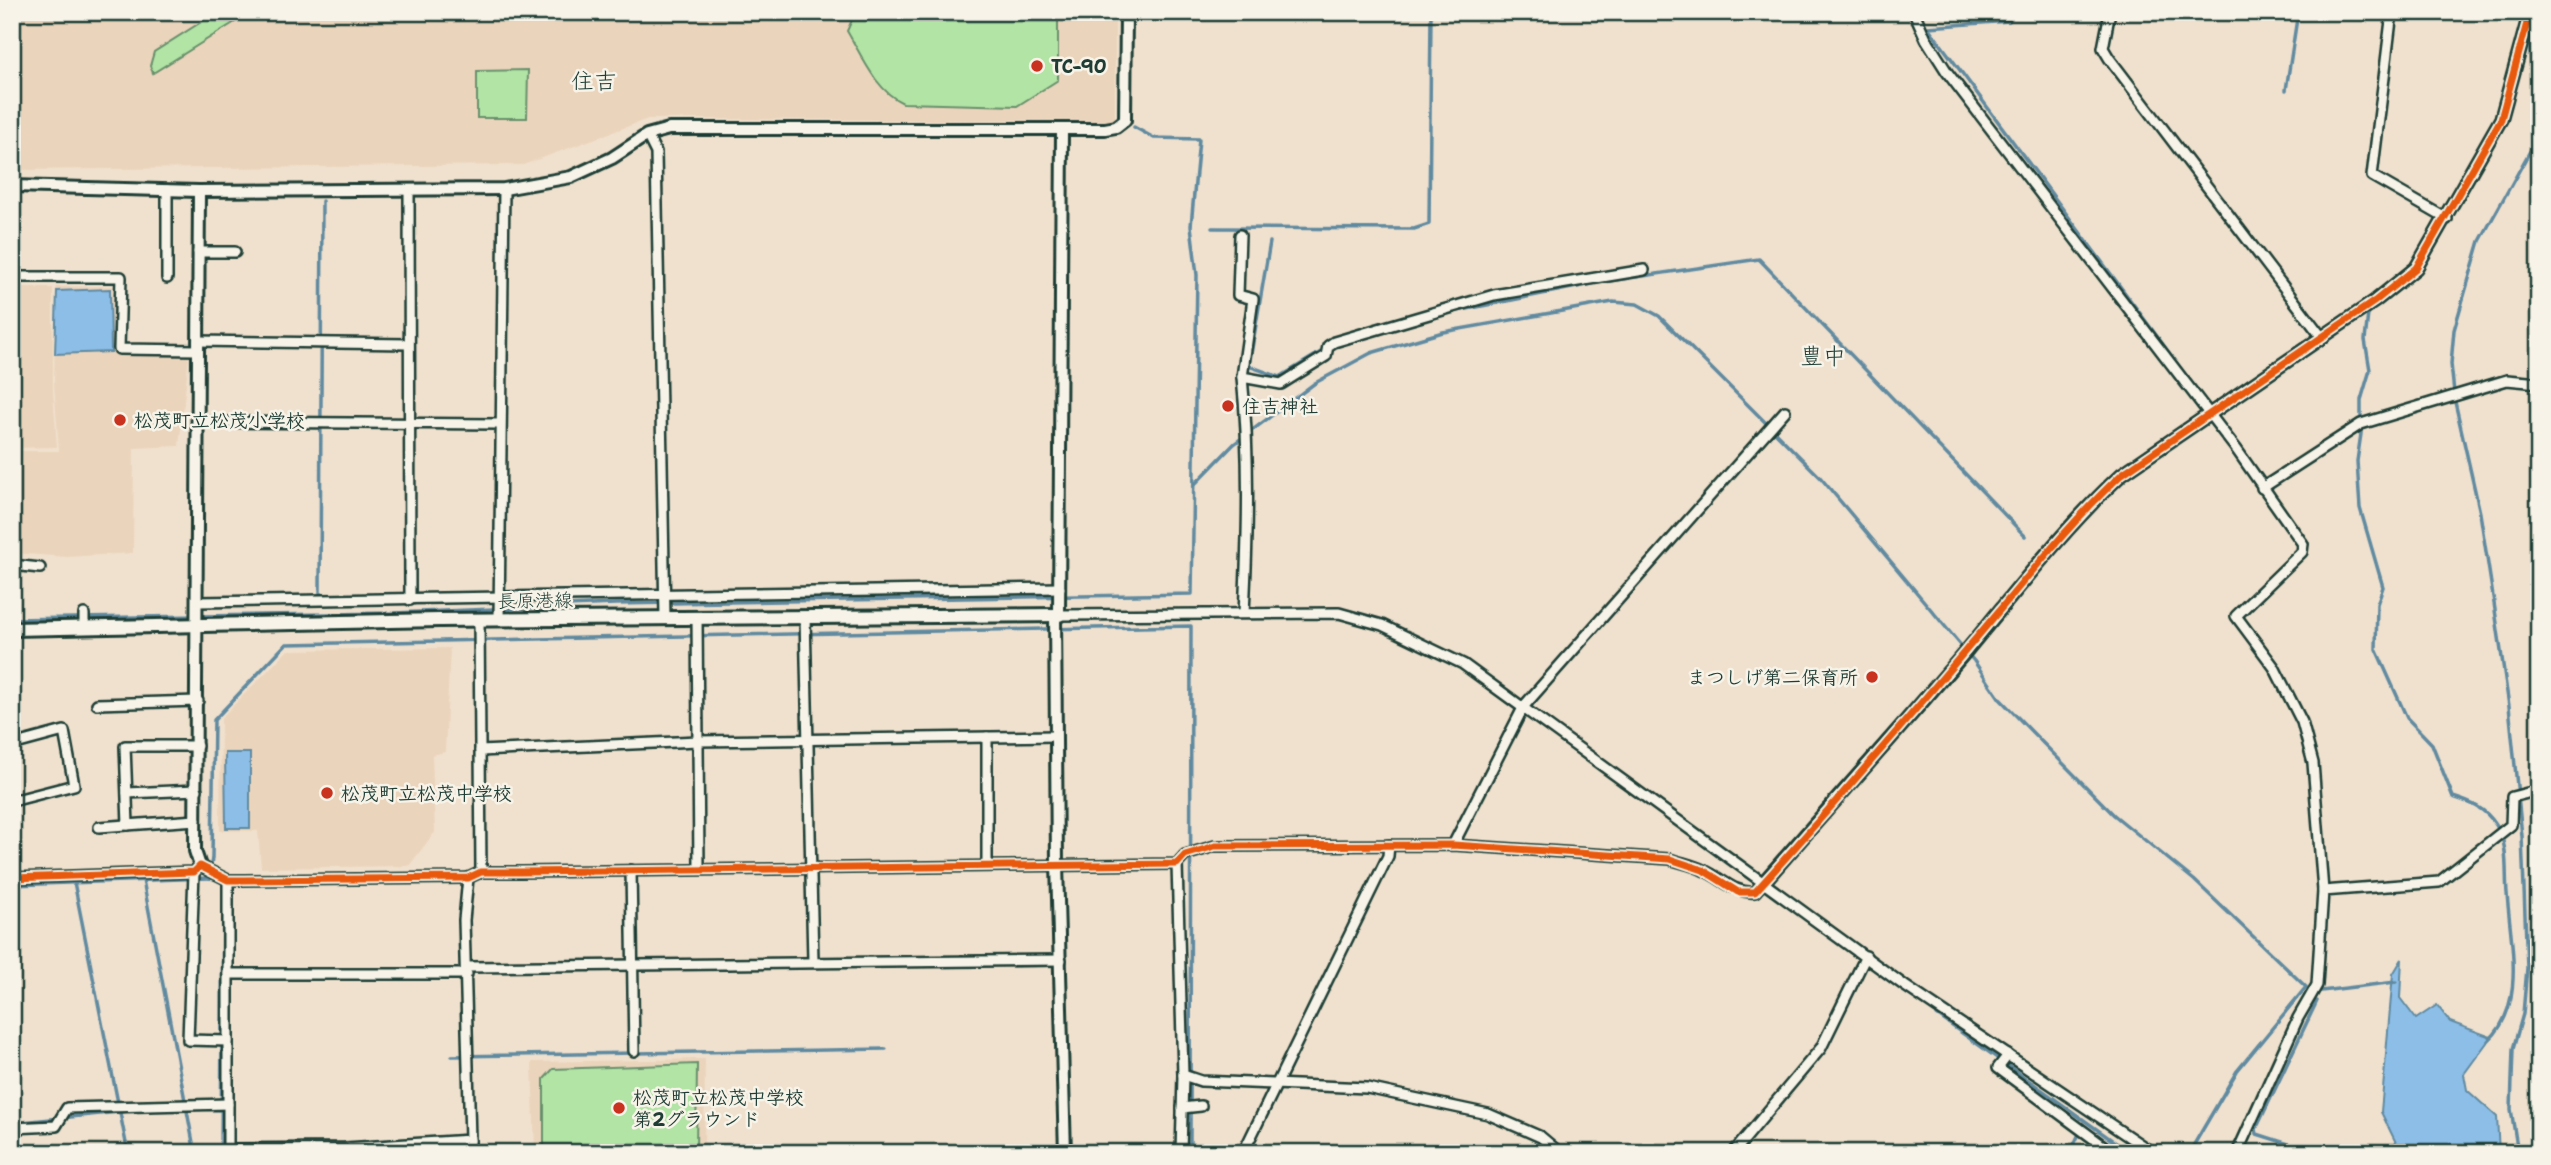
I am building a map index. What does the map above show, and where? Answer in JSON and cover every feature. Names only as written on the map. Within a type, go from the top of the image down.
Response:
[{"type":"main road","name":"長原港線","points":[[12,629],[84,621],[197,614],[479,620],[1057,615]]},
{"type":"street","points":[[12,186],[199,191],[504,189],[571,177],[612,158],[647,135],[669,129],[1105,129],[1116,127],[1125,120],[1126,12]]},
{"type":"street","points":[[1914,12],[1926,39],[1947,72],[2292,524],[2303,544],[2301,552],[2236,616],[2274,667],[2302,722],[2313,763],[2323,891],[2317,985],[2298,1018],[2237,1153]]},
{"type":"street","points":[[2110,12],[2103,48],[2109,58],[2321,337]]},
{"type":"street","points":[[2392,12],[2372,176],[2446,219]]},
{"type":"street","points":[[2522,12],[2527,25]]},
{"type":"street","points":[[1181,1153],[1183,1075],[1177,864],[1185,855],[1215,846],[1453,845],[1670,859],[1703,870],[1738,892],[1755,892],[2081,514],[2122,474],[2385,294],[2416,268],[2501,119],[2530,12]]},
{"type":"street","points":[[1062,130],[1060,588],[1057,615],[1056,736],[1065,1153]]},
{"type":"street","points":[[647,135],[656,153],[664,617]]},
{"type":"street","points":[[499,620],[504,189]]},
{"type":"street","points":[[167,190],[167,278]]},
{"type":"street","points":[[409,190],[410,600]]},
{"type":"street","points":[[199,191],[197,869],[188,1041],[228,1041]]},
{"type":"street","points":[[1240,235],[1238,295],[1253,299],[1242,377],[1247,420],[1248,538],[1244,613]]},
{"type":"street","points":[[198,252],[235,252]]},
{"type":"street","points":[[1242,377],[1282,384],[1326,356],[1328,346],[1334,342],[1494,295],[1644,270]]},
{"type":"street","points":[[12,277],[121,277],[119,349],[408,344]]},
{"type":"street","points":[[2262,488],[2357,426],[2507,380],[2539,383]]},
{"type":"street","points":[[1453,845],[1524,706],[1785,411]]},
{"type":"street","points":[[197,422],[500,424]]},
{"type":"street","points":[[12,565],[40,568]]},
{"type":"street","points":[[197,614],[410,600],[1060,588]]},
{"type":"street","points":[[1057,615],[1339,613],[1382,625],[1463,664],[1866,956],[2153,1153]]},
{"type":"street","points":[[697,617],[699,869]]},
{"type":"street","points":[[805,617],[813,961]]},
{"type":"street","points":[[479,620],[481,872]]},
{"type":"street","points":[[97,704],[198,701]]},
{"type":"street","points":[[12,745],[64,731],[74,785],[12,802]]},
{"type":"street","points":[[480,751],[698,741],[1056,736]]},
{"type":"street","points":[[987,737],[987,865]]},
{"type":"street","points":[[128,825],[125,746],[197,746]]},
{"type":"street","points":[[127,793],[197,790]]},
{"type":"street","points":[[2323,891],[2439,882],[2511,825],[2512,797],[2539,790]]},
{"type":"street","points":[[99,827],[196,820]]},
{"type":"street","points":[[1243,1153],[1388,856],[1389,845]]},
{"type":"street","points":[[12,878],[197,869],[228,880],[468,878],[481,872],[1177,864]]},
{"type":"street","points":[[631,870],[634,1051]]},
{"type":"street","points":[[468,878],[464,920],[470,1153]]},
{"type":"street","points":[[228,880],[228,1151],[345,1148],[470,1140]]},
{"type":"street","points":[[1733,1153],[1821,1048],[1866,956]]},
{"type":"street","points":[[228,974],[467,971],[633,963],[1060,960]]},
{"type":"street","points":[[2008,1055],[1998,1068],[2113,1153]]},
{"type":"street","points":[[1183,1075],[1201,1081],[1367,1088],[1488,1114],[1541,1137],[1560,1153]]},
{"type":"street","points":[[12,1128],[56,1126],[67,1108],[228,1104]]},
{"type":"street","points":[[1182,1108],[1201,1107]]},
{"type":"shaded area","points":[[12,12],[1115,12],[1115,121],[648,119],[523,165],[12,170]]},
{"type":"shaded area","name":"松茂町立松茂小学校","points":[[112,286],[115,354],[189,357],[179,446],[134,448],[133,553],[67,557],[12,553],[12,451],[59,451],[54,384],[56,287]]},
{"type":"shaded area","points":[[12,287],[53,288],[53,390],[57,447],[12,448]]},
{"type":"shaded area","name":"松茂町立松茂中学校","points":[[450,648],[445,752],[432,755],[435,832],[409,866],[261,868],[258,831],[220,831],[221,718],[288,650]]},
{"type":"shaded area","name":"松茂町立松茂中学校 第2グラウンド","points":[[705,1059],[704,1153],[535,1153],[532,1062]]},
{"type":"green space","points":[[217,12],[251,12],[153,73],[150,66],[154,52]]},
{"type":"green space","points":[[865,12],[1058,12],[1058,80],[1017,106],[903,103],[877,82],[847,31],[852,20]]},
{"type":"green space","points":[[528,70],[527,118],[477,118],[477,71]]},
{"type":"green space","name":"松茂町立松茂中学校 第2グラウンド","points":[[697,1064],[696,1153],[544,1153],[544,1079],[553,1069]]},
{"type":"water","points":[[110,289],[111,352],[55,354],[57,291]]},
{"type":"water","points":[[225,753],[250,753],[250,828],[226,828]]},
{"type":"water","points":[[2402,959],[2400,998],[2416,1019],[2437,1005],[2450,1022],[2491,1037],[2464,1074],[2467,1090],[2497,1117],[2499,1153],[2401,1153],[2381,1112],[2393,974]]},
{"type":"waterway","points":[[1212,228],[1414,229],[1429,224],[1431,12]]},
{"type":"waterway","points":[[2016,12],[2009,21],[1928,27],[2199,393]]},
{"type":"waterway","points":[[2286,90],[2298,12]]},
{"type":"waterway","points":[[2518,1153],[2511,1109],[2513,1049],[2523,1014],[2527,968],[2522,836],[2509,706],[2494,603],[2480,513],[2455,402],[2451,364],[2454,330],[2480,241],[2535,142],[2529,28]]},
{"type":"waterway","points":[[12,619],[394,613],[615,604],[1192,594],[1197,275],[1191,226],[1199,139],[1154,138],[1134,127]]},
{"type":"waterway","points":[[320,594],[322,201]]},
{"type":"waterway","points":[[1270,242],[1249,366],[1280,377],[1324,350]]},
{"type":"waterway","points":[[1452,312],[1602,282],[1759,259],[2025,536]]},
{"type":"waterway","points":[[1194,485],[1234,444],[1315,383],[1371,353],[1443,332],[1613,302],[1637,304],[1659,316],[1820,477],[1974,661],[2000,699],[2114,815],[2194,880],[2306,987],[2237,1071],[2189,1153]]},
{"type":"waterway","points":[[2368,314],[2365,340],[2370,370],[2361,400],[2361,434],[2357,461],[2360,508],[2383,587],[2377,604],[2376,649],[2407,718],[2432,744],[2453,797],[2483,810],[2496,825],[2505,849],[2513,951],[2512,991],[2500,1026],[2488,1041]]},
{"type":"waterway","points":[[221,1149],[223,880],[209,878],[212,858],[214,720],[286,644],[1191,626],[1190,1144]]},
{"type":"waterway","points":[[12,885],[209,878]]},
{"type":"waterway","points":[[143,880],[195,1153]]},
{"type":"waterway","points":[[74,882],[128,1153]]},
{"type":"waterway","points":[[2321,991],[2396,982]]},
{"type":"waterway","points":[[2317,1001],[2256,1129],[2257,1134],[2317,1153]]},
{"type":"waterway","points":[[1937,1015],[2130,1153]]},
{"type":"waterway","points":[[452,1056],[886,1049]]},
{"type":"waterway","points":[[199,1109],[222,1110]]},
{"type":"waterway","points":[[12,1123],[129,1111]]},
{"type":"waterway","points":[[2070,1153],[2079,1134]]},
{"type":"cycle path","points":[[12,878],[194,872],[200,866],[228,880],[244,880],[468,878],[481,872],[1177,864],[1185,855],[1215,846],[1453,845],[1670,859],[1703,870],[1738,892],[1755,892],[1888,742],[2061,538],[2122,474],[2375,301],[2416,268],[2501,119],[2530,12]]},
{"type":"place","name":"TC-90","points":[[1037,66]]},
{"type":"place","name":"住吉神社","points":[[1228,406]]},
{"type":"place","name":"松茂町立松茂小学校","points":[[120,420]]},
{"type":"place","name":"まつしげ第二保育所","points":[[1872,677]]},
{"type":"place","name":"松茂町立松茂中学校","points":[[327,793]]},
{"type":"place","name":"松茂町立松茂中学校 第2グラウンド","points":[[619,1108]]},
{"type":"district","name":"住吉","points":[[594,81]]},
{"type":"district","name":"豊中","points":[[1823,356]]}]
